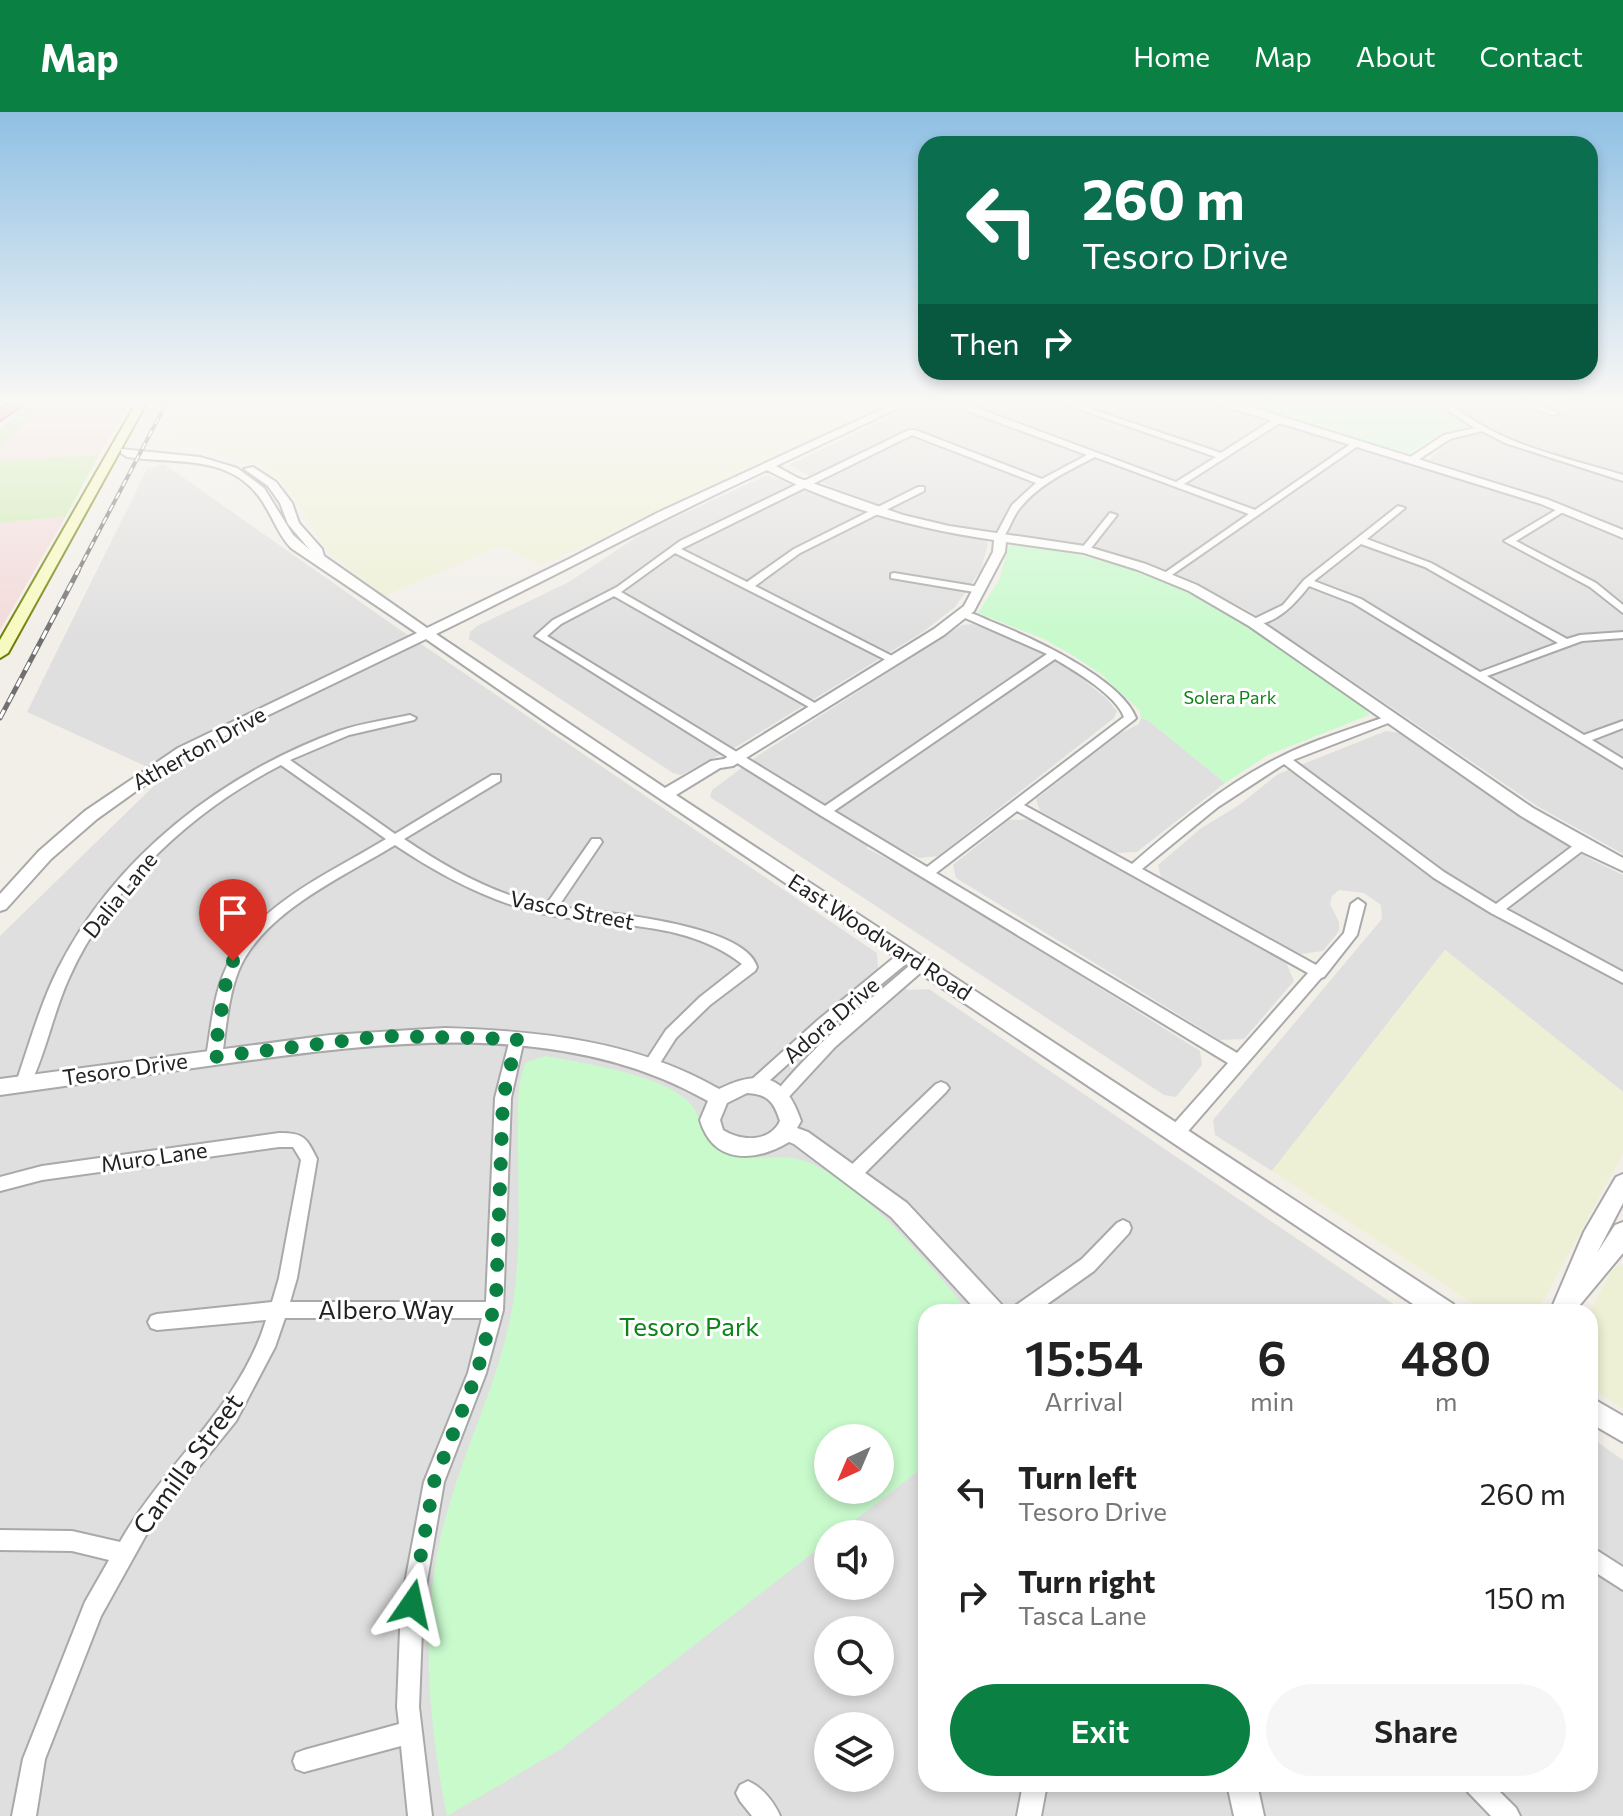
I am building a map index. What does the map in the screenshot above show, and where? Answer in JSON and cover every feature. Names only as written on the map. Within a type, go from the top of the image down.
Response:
[{"type":"main road","points":[[0,653],[102,480]]},
{"type":"street","name":"East Woodward Road","points":[[246,480],[259,489],[289,541],[302,553],[318,558],[670,798],[1433,1304]]},
{"type":"street","name":"Atherton Drive","points":[[0,905],[45,855],[91,815],[183,751],[736,480]]},
{"type":"street","points":[[793,480],[874,510],[949,530],[1085,550],[1166,576],[1207,595],[1254,623],[1527,812],[1623,865]]},
{"type":"street","points":[[814,480],[675,549],[614,592],[557,622],[540,636],[731,760],[929,872],[1239,1062]]},
{"type":"street","points":[[1036,480],[1042,482]]},
{"type":"street","points":[[670,798],[726,770],[731,760],[969,608],[999,552],[1005,520],[1017,501],[1047,480]]},
{"type":"street","points":[[1162,480],[1256,514]]},
{"type":"street","points":[[1177,485],[1186,480]]},
{"type":"street","points":[[1166,576],[1306,480]]},
{"type":"street","points":[[1473,480],[1564,509],[1623,534]]},
{"type":"street","points":[[748,586],[797,551],[921,489]]},
{"type":"street","points":[[1254,623],[1287,607],[1307,582],[1401,508]]},
{"type":"street","points":[[1564,509],[1509,541],[1593,585],[1623,610]]},
{"type":"street","points":[[1085,550],[1113,515]]},
{"type":"street","points":[[1360,540],[1428,565],[1564,642]]},
{"type":"street","points":[[675,549],[892,660]]},
{"type":"street","points":[[894,576],[980,590]]},
{"type":"street","points":[[1307,582],[1333,589],[1357,601],[1623,764]]},
{"type":"street","points":[[614,592],[816,708]]},
{"type":"street","points":[[929,872],[1130,718],[1129,711],[1113,695],[1056,653],[1011,631],[961,614]]},
{"type":"street","points":[[1478,676],[1564,642],[1623,635]]},
{"type":"street","points":[[824,812],[1056,653]]},
{"type":"street","name":"Dalia Lane","points":[[24,1083],[66,969],[93,921],[117,890],[163,843],[197,815],[282,760],[348,732],[410,718]]},
{"type":"street","points":[[1133,870],[1179,831],[1265,770],[1392,718]]},
{"type":"street","points":[[1583,740],[1623,724]]},
{"type":"street","name":"Vasco Street","points":[[282,760],[396,838],[478,889],[549,910],[633,922],[718,940],[736,948],[750,967],[705,1001],[671,1034],[650,1067]]},
{"type":"street","points":[[1286,760],[1439,875],[1496,910],[1623,978]]},
{"type":"street","points":[[214,1057],[226,982],[233,961],[246,941],[282,908],[496,778]]},
{"type":"street","points":[[1015,805],[1319,973]]},
{"type":"street","points":[[549,910],[596,842]]},
{"type":"street","points":[[1496,910],[1582,845]]},
{"type":"street","points":[[1177,1132],[1350,935],[1358,904]]},
{"type":"street","name":"Adora Drive","points":[[755,1085],[823,1024],[914,959]]},
{"type":"street","name":"Adora Drive","points":[[781,1096],[793,1079],[914,959]]},
{"type":"street","name":"Tesoro Drive","points":[[0,1087],[383,1036],[517,1039],[604,1053],[671,1073],[719,1098]]},
{"type":"street","points":[[420,1816],[411,1732],[412,1604],[434,1482],[477,1373],[494,1310],[502,1190],[503,1098],[517,1039]]},
{"type":"street","points":[[755,1085],[781,1096],[789,1113],[785,1132],[777,1141],[753,1149],[728,1144],[713,1128],[711,1117],[719,1098],[736,1087],[755,1085]]},
{"type":"street","points":[[853,1174],[941,1088]]},
{"type":"street","points":[[785,1132],[801,1138],[899,1210],[986,1304]]},
{"type":"street","name":"Muro Lane","points":[[0,1184],[42,1173],[279,1140],[297,1140],[306,1149]]},
{"type":"street","name":"Camilla Street","points":[[24,1816],[34,1759],[93,1610],[144,1519],[229,1414],[269,1341],[288,1278],[309,1159],[306,1149]]},
{"type":"street","points":[[1566,1304],[1592,1239],[1623,1183]]},
{"type":"street","points":[[1032,1304],[1088,1265],[1123,1228]]},
{"type":"street","points":[[1569,1304],[1612,1252],[1623,1232]]},
{"type":"street","name":"Albero Way","points":[[157,1322],[278,1310],[494,1310]]},
{"type":"street","points":[[1598,1414],[1623,1430]]},
{"type":"street","points":[[0,1540],[30,1538],[72,1541],[125,1554]]},
{"type":"street","points":[[1598,1562],[1623,1580]]},
{"type":"street","points":[[304,1761],[411,1732]]},
{"type":"street","points":[[1029,1816],[1034,1792]]},
{"type":"street","points":[[1244,1792],[1249,1816]]},
{"type":"street","points":[[1484,1792],[1508,1816]]},
{"type":"street","points":[[748,1793],[768,1816]]},
{"type":"shaded area","points":[[142,480],[186,480],[396,627],[877,953],[878,968],[908,990],[929,989],[1393,1304],[918,1304],[918,1792],[1598,1792],[1598,1443],[1623,1460],[1623,1816],[0,1816],[0,936],[165,775],[27,712]]},
{"type":"shaded area","points":[[757,480],[779,480],[881,518],[986,541],[988,544],[981,570],[955,607],[923,632],[741,744],[681,775],[673,773],[469,639],[470,632],[477,626],[569,582],[644,532]]},
{"type":"shaded area","points":[[817,480],[1457,480],[1536,504],[1623,540],[1623,854],[1537,806],[1249,611],[1185,578],[1121,555],[1073,543],[954,526],[896,512]]},
{"type":"shaded area","points":[[1488,480],[1623,480],[1623,529],[1555,501]]},
{"type":"shaded area","points":[[66,516],[0,630],[0,523]]},
{"type":"shaded area","points":[[973,624],[1020,642],[1067,667],[1106,698],[1117,711],[1114,718],[938,856],[919,858],[879,838],[866,848],[925,878],[1200,1051],[1202,1065],[1176,1097],[1164,1095],[710,797],[712,790],[759,755],[962,625]]},
{"type":"shaded area","points":[[1141,718],[1149,721],[1225,783],[1137,852],[1116,853],[1040,811],[1036,799],[1119,734],[1139,724]]},
{"type":"shaded area","points":[[1386,731],[1400,733],[1533,824],[1623,875],[1623,1092],[1445,950],[1272,1171],[1215,1135],[1213,1120],[1382,919],[1381,905],[1364,893],[1339,890],[1332,896],[1330,904],[1339,922],[1339,931],[1323,951],[1301,954],[1161,878],[1158,865],[1200,829],[1239,805],[1278,774]]},
{"type":"shaded area","points":[[1030,819],[1286,962],[1294,981],[1244,1039],[1220,1040],[956,878],[953,865],[1009,820]]},
{"type":"green space","points":[[0,480],[86,480],[66,516],[0,523]]},
{"type":"green space","points":[[279,480],[725,480],[541,565],[500,546],[384,596],[329,553],[286,485]]},
{"type":"green space","name":"Solera Park","points":[[1018,544],[1114,564],[1182,590],[1266,639],[1369,715],[1268,755],[1225,783],[1149,721],[1141,718],[1140,711],[1101,674],[1044,639],[978,613],[999,580],[1009,546]]},
{"type":"green space","points":[[1445,950],[1623,1092],[1623,1153],[1541,1304],[1473,1304],[1272,1171]]},
{"type":"green space","name":"Tesoro Park","points":[[545,1056],[600,1066],[660,1084],[689,1102],[711,1140],[722,1151],[752,1158],[795,1158],[827,1172],[849,1187],[894,1227],[962,1304],[918,1304],[918,1471],[894,1490],[894,1424],[814,1424],[814,1504],[876,1504],[855,1520],[814,1520],[814,1552],[561,1749],[447,1816],[430,1697],[430,1617],[434,1577],[440,1538],[451,1499],[494,1377],[513,1303],[519,1221],[519,1085],[525,1063]]},
{"type":"green space","points":[[1623,1266],[1623,1409],[1598,1392],[1598,1304],[1594,1304],[1613,1268]]},
{"type":"railway","points":[[77,573],[126,480]]},
{"type":"railway","points":[[0,718],[78,571]]},
{"type":"route","points":[[233,961],[226,982],[214,1057],[383,1036],[517,1039],[503,1098],[496,1299],[477,1373],[434,1482],[412,1604]]}]
